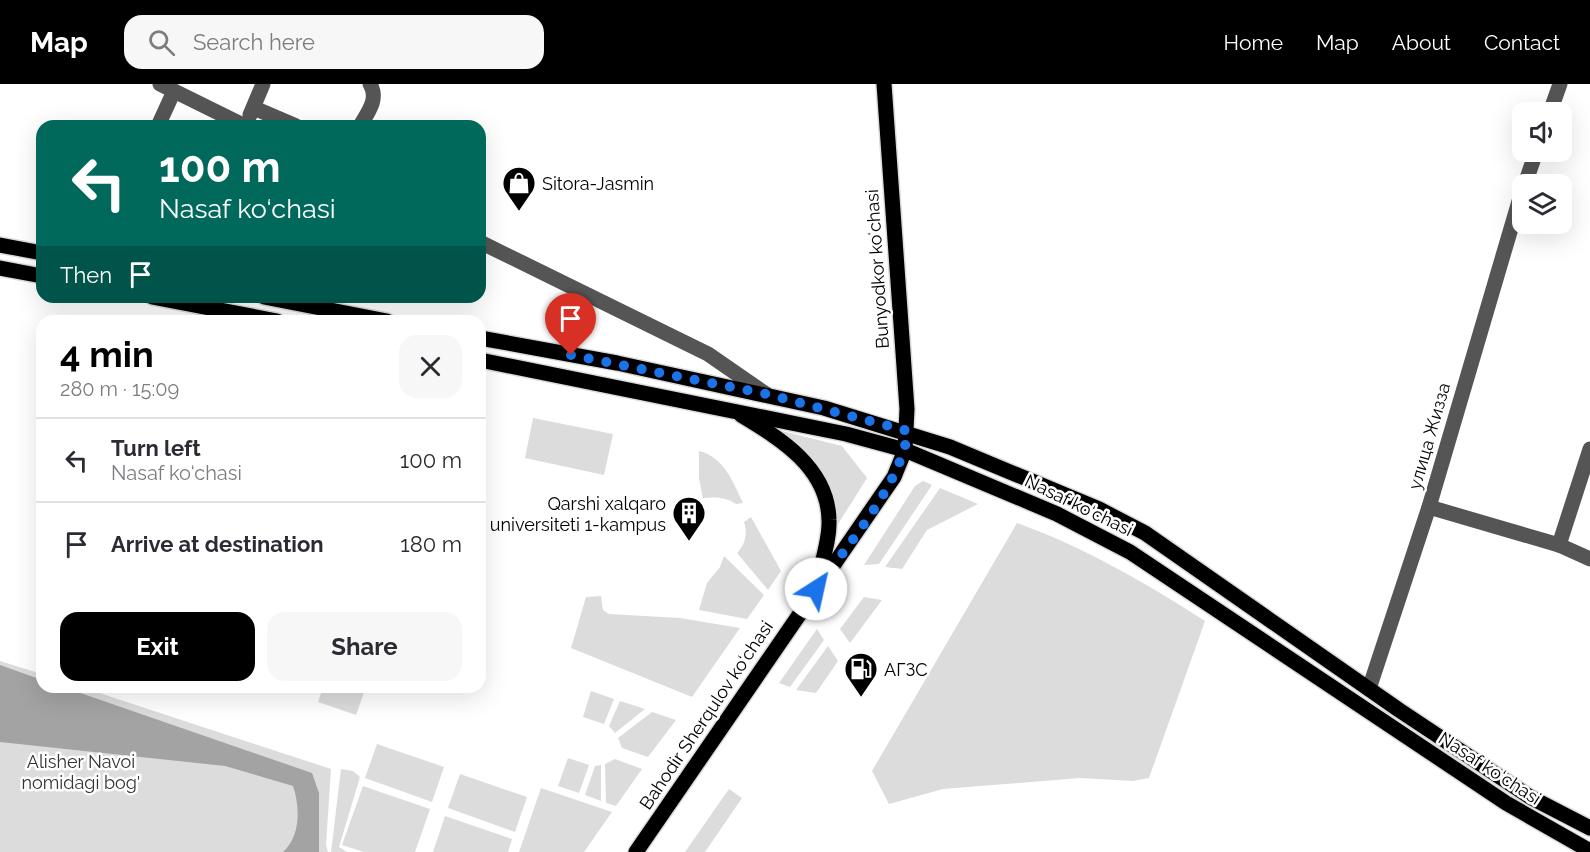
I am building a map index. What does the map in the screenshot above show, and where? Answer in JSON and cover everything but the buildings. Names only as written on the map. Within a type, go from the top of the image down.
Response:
[{"type":"main road","name":"Bunyodkor koʻchasi","points":[[884,84],[908,431],[905,450]]},
{"type":"main road","points":[[0,245],[36,252]]},
{"type":"main road","points":[[0,268],[36,275]]},
{"type":"main road","points":[[183,303],[246,315]]},
{"type":"main road","points":[[295,303],[356,315]]},
{"type":"main road","name":"Nasaf ko‘chasi","points":[[486,339],[766,394],[908,431],[1067,495],[1144,533],[1530,797],[1590,828]]},
{"type":"main road","name":"Nasaf ko‘chasi","points":[[486,361],[728,408],[846,434],[905,450],[1057,514],[1130,552],[1506,803],[1590,851]]},
{"type":"main road","points":[[728,408],[762,428],[807,462],[823,486],[830,521],[816,589]]},
{"type":"main road","name":"Bahodir Sherqulov ko‘chasi","points":[[636,852],[894,477],[905,450]]},
{"type":"street","points":[[160,84],[233,120]]},
{"type":"street","points":[[248,120],[263,84]]},
{"type":"street","points":[[363,120],[373,103],[374,94],[370,84]]},
{"type":"street","points":[[1554,102],[1560,84]]},
{"type":"street","points":[[161,120],[174,91]]},
{"type":"street","points":[[254,108],[282,120]]},
{"type":"street","name":"улица Жизза","points":[[1369,689],[1429,507],[1512,220]]},
{"type":"street","points":[[486,245],[708,354],[766,394]]},
{"type":"street","points":[[1558,545],[1590,449]]},
{"type":"street","points":[[1429,507],[1558,545],[1590,559]]},
{"type":"green space","points":[[533,418],[613,434],[604,475],[525,458]]},
{"type":"green space","points":[[778,430],[842,446],[867,478],[833,532],[833,506]]},
{"type":"green space","points":[[699,451],[715,459],[727,471],[743,503],[736,504],[720,498],[703,498],[699,478]]},
{"type":"green space","points":[[923,481],[932,485],[879,564],[864,565],[915,486]]},
{"type":"green space","points":[[940,488],[978,504],[927,530],[902,569],[885,567]]},
{"type":"green space","points":[[751,517],[781,571],[768,590],[737,553],[745,539],[744,522]]},
{"type":"green space","points":[[1017,523],[1113,566],[1205,621],[1149,778],[1133,781],[1080,778],[943,789],[889,804],[872,771]]},
{"type":"green space","points":[[724,556],[764,595],[747,619],[699,610],[707,583],[720,567]]},
{"type":"green space","points":[[601,596],[603,610],[609,614],[680,618],[740,628],[692,697],[571,648],[586,597]]},
{"type":"green space","points":[[864,597],[882,600],[850,643],[840,629]]},
{"type":"green space","points":[[817,629],[824,640],[790,687],[779,683]]},
{"type":"green space","points":[[828,646],[838,661],[816,693],[796,690]]},
{"type":"green space","name":"Alisher Navoi nomidagi bog'","points":[[0,661],[36,672],[36,693],[99,693],[331,769],[326,845],[328,852],[0,852]]},
{"type":"green space","points":[[591,691],[614,699],[604,724],[583,717]]},
{"type":"green space","points":[[321,693],[364,693],[356,715],[318,702]]},
{"type":"green space","points":[[620,701],[645,709],[615,733],[609,726]]},
{"type":"green space","points":[[652,712],[676,720],[648,757],[622,748],[618,738]]},
{"type":"green space","points":[[377,744],[444,767],[432,802],[365,778]]},
{"type":"green space","points":[[568,758],[589,765],[579,793],[558,786]]},
{"type":"green space","points":[[615,759],[642,769],[616,806],[606,803],[605,764]]},
{"type":"green space","points":[[601,765],[601,801],[585,795],[595,766]]},
{"type":"green space","points":[[341,769],[353,771],[360,777],[339,847],[347,852],[331,852]]},
{"type":"green space","points":[[460,774],[527,797],[515,832],[448,808]]},
{"type":"green space","points":[[363,786],[430,809],[415,852],[364,852],[342,845]]},
{"type":"green space","points":[[541,788],[612,812],[584,852],[519,852]]},
{"type":"green space","points":[[729,789],[742,798],[705,852],[685,852]]},
{"type":"green space","points":[[445,816],[512,839],[508,852],[433,852]]},
{"type":"shaded area","points":[[0,665],[36,678],[36,693],[80,693],[312,773],[319,793],[319,852],[283,852],[293,838],[296,829],[298,811],[293,786],[225,766],[0,742]]},
{"type":"place","name":"Sitora-Jasmin","points":[[519,212]]},
{"type":"place","name":"Qarshi xalqaro universiteti 1-kampus","points":[[689,542]]},
{"type":"place","name":"АГЗС","points":[[861,698]]},
{"type":"route","points":[[571,355],[766,394],[908,431],[905,450],[894,477],[816,589]]}]
